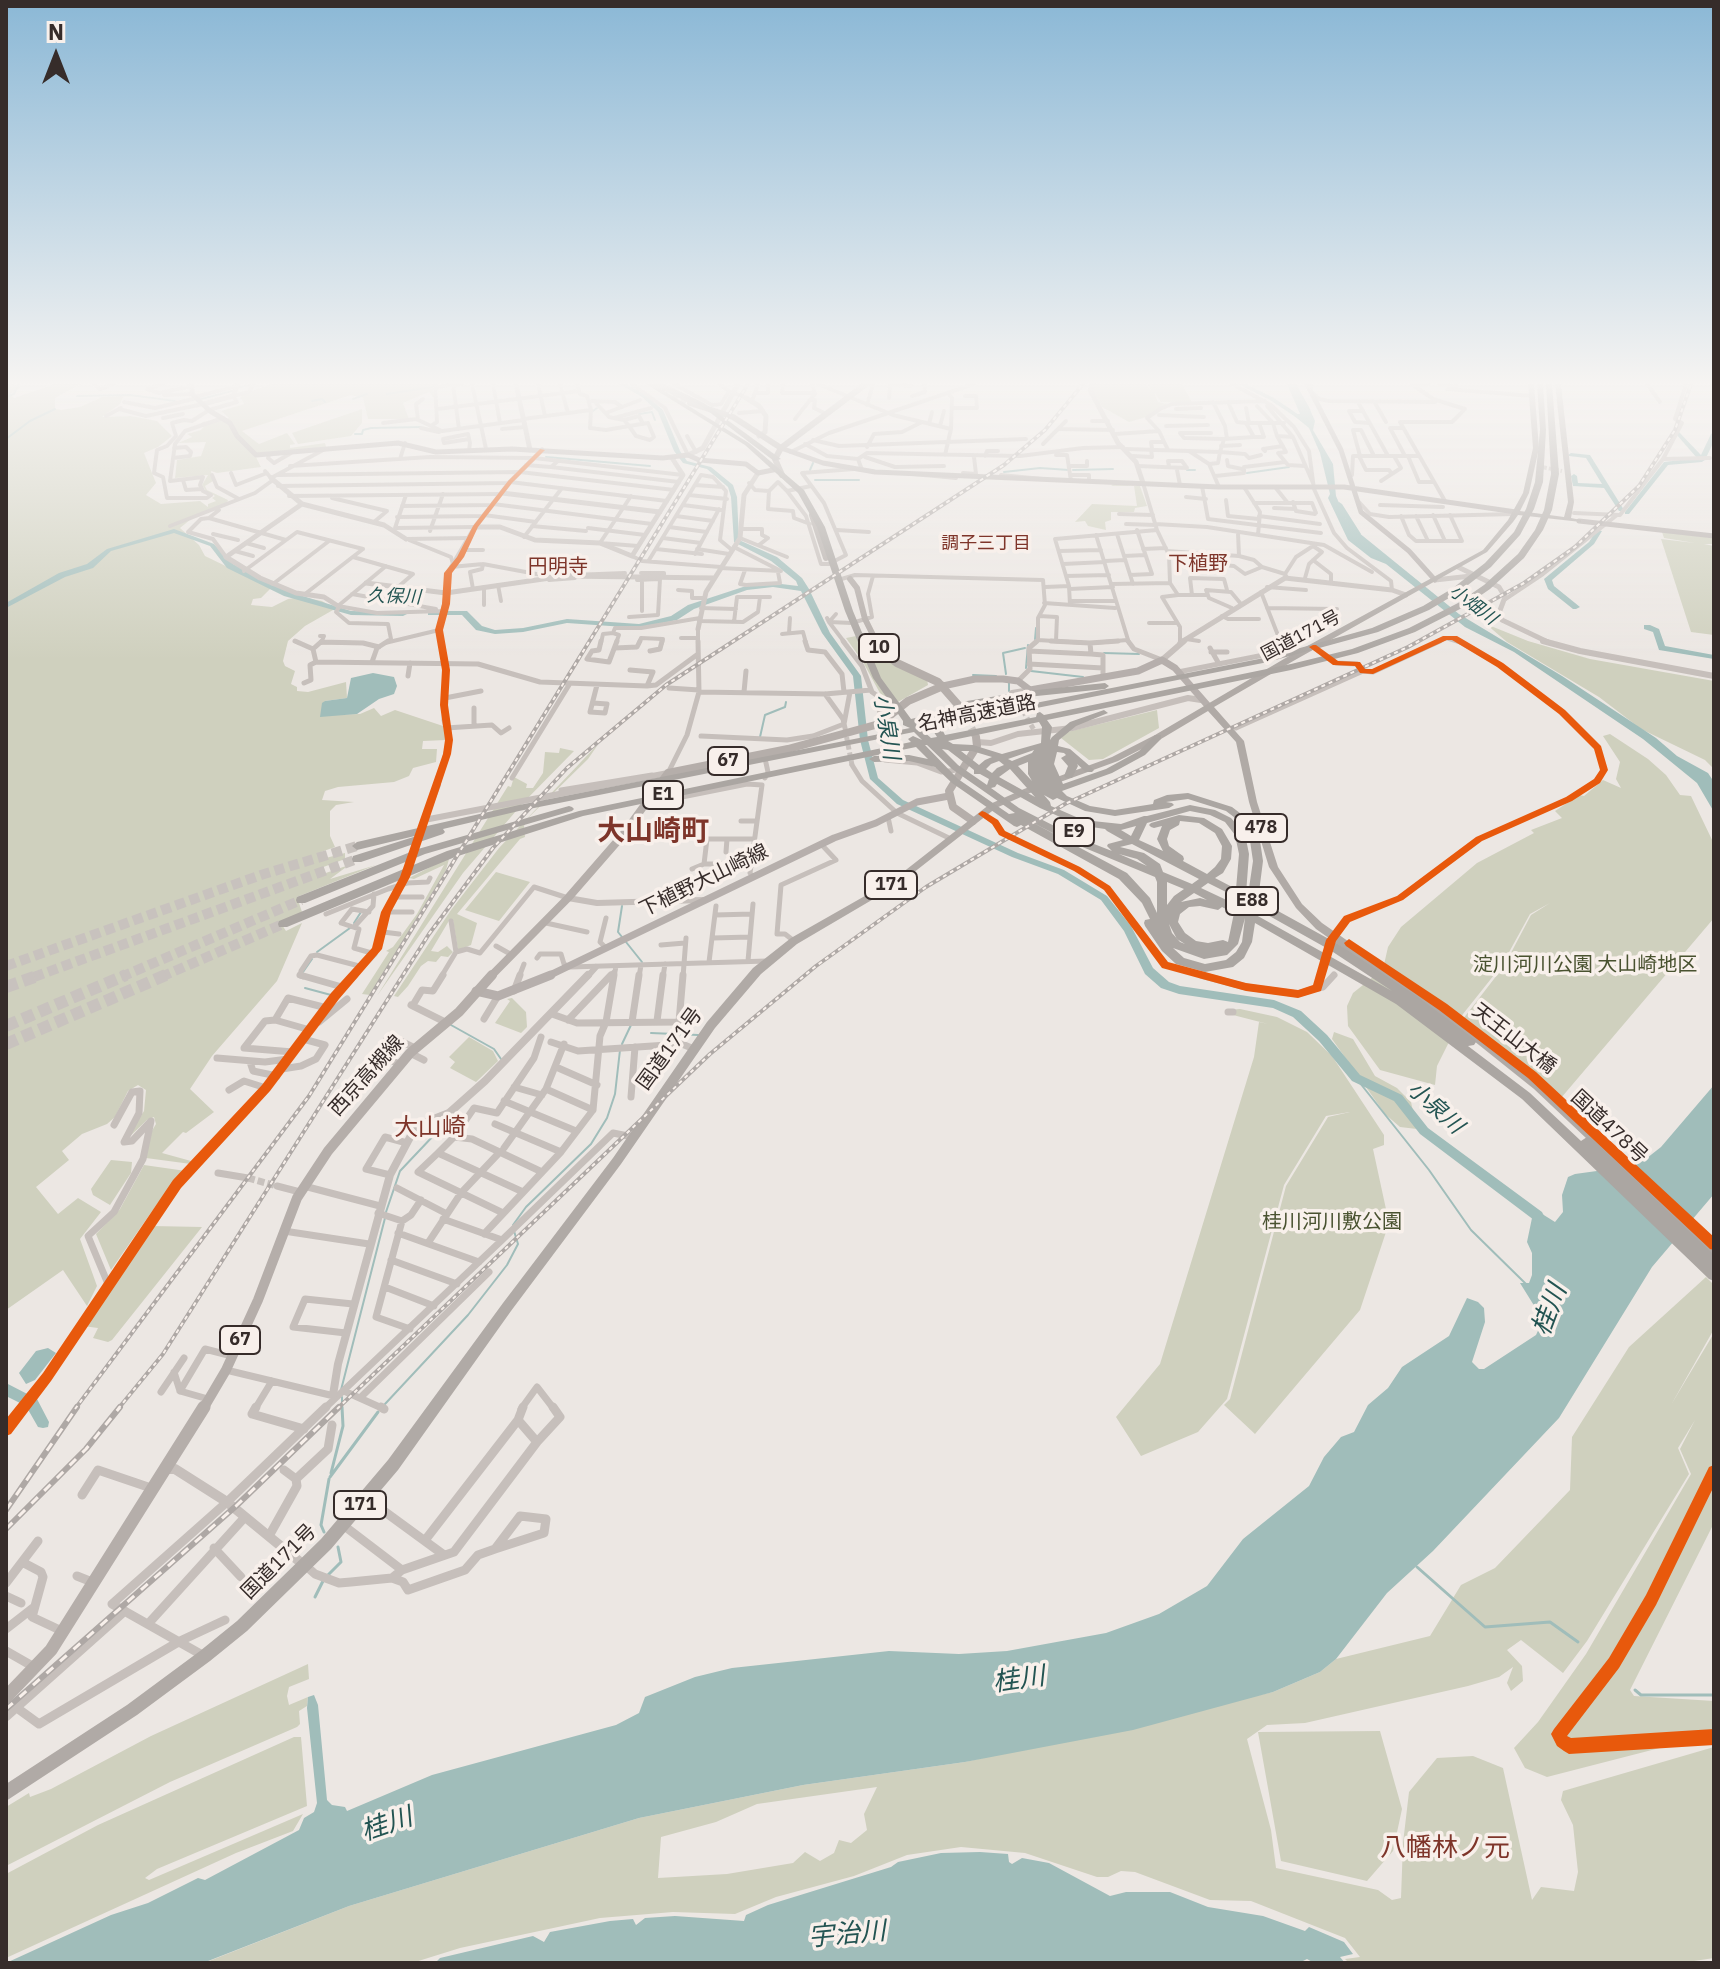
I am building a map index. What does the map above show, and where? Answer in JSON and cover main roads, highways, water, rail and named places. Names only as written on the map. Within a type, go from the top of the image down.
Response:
[{"type":"highway","points":[[781,476],[805,497]]},
{"type":"highway","name":"E9","points":[[785,476],[798,488],[826,526],[855,610],[884,677],[909,715],[960,767],[1033,812],[1194,887]]},
{"type":"highway","name":"E9","points":[[786,476],[805,497],[821,527],[849,611],[877,678],[904,717],[928,742],[993,796],[1072,839],[1194,887]]},
{"type":"highway","points":[[792,476],[798,488]]},
{"type":"highway","name":"国道171号","points":[[6,1793],[132,1710],[205,1656],[310,1570],[633,1137],[732,998],[767,961],[794,941],[896,882],[970,822],[1015,795],[1089,770],[1158,737],[1286,655],[1313,647],[1473,558],[1497,540],[1526,493],[1532,476]]},
{"type":"highway","name":"名神高速道路","points":[[1180,690],[1356,637],[1426,608],[1478,575],[1508,545],[1530,509],[1539,476]]},
{"type":"highway","name":"名神高速道路","points":[[357,859],[466,826],[767,756],[1180,690],[1327,659],[1388,640],[1461,605],[1521,556],[1544,509],[1552,476]]},
{"type":"highway","points":[[1566,476],[1574,513],[1579,521]]},
{"type":"highway","points":[[1567,519],[1570,512],[1569,490]]},
{"type":"highway","points":[[1515,513],[1579,521]]},
{"type":"highway","name":"名神高速道路","points":[[357,846],[591,804],[997,714],[1180,690],[1378,638],[1430,616],[1495,576]]},
{"type":"highway","points":[[877,678],[897,718],[938,766],[999,813],[1115,876],[1131,891],[1170,953],[1196,967],[1214,968],[1235,960],[1247,942],[1245,840],[1235,826],[1224,817],[1197,808],[1170,811],[1130,826],[1098,827],[1067,818],[1004,785],[957,754],[937,731],[941,716],[960,706],[1054,691],[1180,690]]},
{"type":"highway","points":[[1088,844],[1113,846],[1128,843],[1139,833],[1150,808],[1170,797],[1208,800],[1241,818],[1254,834],[1258,852],[1247,895],[1238,926],[1227,942],[1208,947],[1187,941],[1171,931],[1161,917],[1162,882],[1156,867],[1140,856],[1088,844],[1008,808],[1130,882],[1146,901],[1166,941],[1178,951],[1201,959],[1222,957],[1239,944],[1245,923],[1251,863],[1239,824],[1216,808],[1192,803],[1154,808],[1115,811],[1091,806],[1065,792],[1051,774],[1049,754],[1059,735],[1080,720],[1180,690]]},
{"type":"highway","points":[[878,739],[938,715],[986,704],[1015,704],[1040,715],[1046,723],[1038,733],[1042,771],[1049,785],[1064,798],[1106,812],[1154,808]]},
{"type":"highway","name":"国道478号","points":[[1209,707],[1236,728],[1248,748],[1247,762]]},
{"type":"highway","name":"国道478号","points":[[1209,707],[1237,736],[1247,762],[1263,835],[1274,867],[1286,890],[1319,926],[1473,1034],[1538,1086],[1714,1251]]},
{"type":"highway","name":"E88","points":[[1038,733],[1032,765],[1035,780],[1042,789],[1185,869],[1291,922],[1377,975],[1470,1042],[1564,1120],[1714,1264]]},
{"type":"highway","points":[[1049,828],[1030,812],[1028,805],[1033,797],[1109,771],[1142,753],[1158,737]]},
{"type":"highway","name":"名神高速道路","points":[[283,924],[451,854],[595,810],[759,781],[878,739]]},
{"type":"highway","points":[[1069,776],[1074,769],[1068,759],[1054,753],[1039,754],[997,773],[992,785],[993,798],[974,784],[979,768],[988,762],[1024,748],[1047,745],[1061,749],[1089,770]]},
{"type":"highway","points":[[759,781],[945,747],[980,749],[1008,763],[1052,807],[1098,827]]},
{"type":"highway","points":[[869,759],[902,758],[939,765],[1000,806],[1047,832],[1095,854],[1194,887]]},
{"type":"highway","points":[[960,767],[1066,822],[1092,831],[1122,833],[1173,819],[1201,820],[1214,826],[1225,840],[1227,852],[1223,864],[1171,906],[1165,917],[1171,931]]},
{"type":"highway","points":[[1076,850],[1094,856],[1122,858],[1135,852],[1167,818],[1190,813],[1209,817],[1226,827],[1235,841],[1247,895]]},
{"type":"highway","points":[[1162,943],[1158,928],[1164,907],[1175,896],[1201,878],[1210,871],[1221,852],[1218,839],[1207,829],[1180,823],[1166,828],[1162,835],[1163,844],[1169,852],[1182,861],[1205,873],[1219,879],[1233,886],[1291,922]]},
{"type":"highway","name":"名神高速道路","points":[[301,900],[401,858],[466,826]]},
{"type":"highway","points":[[1247,895],[1251,863]]},
{"type":"highway","name":"E88","points":[[1194,887],[1331,959],[1427,1019],[1492,1068],[1557,1124],[1714,1275]]},
{"type":"highway","name":"E88","points":[[1194,887],[1258,912],[1339,956],[1470,1042]]},
{"type":"highway","points":[[1171,931],[1174,915],[1183,906],[1200,902],[1217,906],[1427,1019]]},
{"type":"main road","points":[[785,476],[798,488],[810,510],[826,558]]},
{"type":"main road","points":[[994,476],[1258,490],[1315,485],[1515,513]]},
{"type":"main road","points":[[1349,476],[1347,488],[1370,522],[1409,551],[1433,581]]},
{"type":"main road","points":[[1579,521],[1714,536]]},
{"type":"main road","name":"10","points":[[850,579],[859,593],[865,619],[876,643],[886,655],[943,686],[960,707]]},
{"type":"main road","points":[[943,686],[985,678],[1018,681],[1030,690],[1145,669],[1162,660],[1178,672],[1180,690],[1209,707]]},
{"type":"main road","name":"67","points":[[767,756],[788,744],[847,728],[878,739],[896,709],[943,686]]},
{"type":"main road","points":[[970,822],[953,807],[949,796],[950,786],[977,740]]},
{"type":"main road","name":"西京高槻線","points":[[6,1697],[36,1669],[64,1632],[168,1469],[226,1370],[302,1189],[347,1125],[412,1050],[447,1023],[546,923],[647,804],[668,773],[767,756]]},
{"type":"main road","name":"下植野大山崎線","points":[[476,991],[498,996],[513,992],[821,844],[913,804],[949,796]]},
{"type":"water","points":[[1326,476],[1334,476],[1336,496],[1346,519],[1358,532],[1459,614],[1562,676],[1656,738],[1677,756],[1708,773],[1714,782],[1714,812],[1697,783],[1643,739],[1514,652],[1465,627],[1386,564],[1371,558],[1348,540],[1328,498],[1330,494]]},
{"type":"water","points":[[373,673],[394,677],[397,686],[394,694],[379,699],[357,714],[320,717],[322,703],[347,698],[351,678]]},
{"type":"water","name":"桂川","points":[[1714,1085],[1714,1194],[1652,1267],[1559,1418],[1433,1551],[1387,1593],[1336,1659],[1320,1672],[1273,1692],[1133,1730],[965,1762],[803,1785],[639,1818],[349,1906],[203,1963],[6,1963],[111,1915],[148,1903],[198,1878],[205,1880],[299,1830],[304,1818],[314,1812],[317,1803],[307,1708],[308,1697],[314,1695],[318,1705],[327,1800],[332,1805],[345,1807],[347,1811],[432,1775],[616,1725],[639,1713],[645,1697],[695,1677],[732,1668],[889,1651],[959,1654],[1007,1651],[1106,1633],[1159,1614],[1207,1586],[1243,1539],[1309,1486],[1324,1457],[1341,1437],[1354,1432],[1368,1405],[1388,1388],[1402,1367],[1449,1336],[1467,1298],[1484,1308],[1485,1322],[1472,1362],[1479,1369],[1484,1369],[1536,1335],[1543,1320],[1520,1283],[1529,1283],[1532,1275],[1532,1253],[1527,1242],[1532,1218],[1527,1211],[1531,1207],[1555,1222],[1563,1212],[1562,1195],[1568,1177],[1626,1167],[1647,1158],[1661,1147]]},
{"type":"water","points":[[48,1348],[56,1353],[35,1380],[26,1384],[19,1373],[36,1351]]},
{"type":"water","name":"宇治川","points":[[941,1853],[1008,1854],[1012,1864],[1022,1858],[1049,1863],[1110,1896],[1126,1892],[1170,1892],[1208,1907],[1263,1916],[1305,1931],[1309,1927],[1344,1942],[1353,1954],[1340,1957],[1345,1963],[1314,1963],[1307,1959],[1299,1963],[435,1963],[440,1958],[533,1936],[544,1942],[550,1932],[610,1921],[633,1919],[636,1925],[645,1918],[675,1916],[744,1921],[746,1915],[768,1905],[891,1867],[898,1862]]},
{"type":"waterway","name":"小泉川","points":[[719,476],[731,486],[734,497],[736,541],[774,559],[799,580],[803,589]]},
{"type":"waterway","points":[[1574,476],[1575,485],[1606,486]]},
{"type":"waterway","points":[[1600,476],[1621,510]]},
{"type":"waterway","points":[[1627,513],[1656,476]]},
{"type":"waterway","points":[[815,480],[859,480]]},
{"type":"waterway","name":"小畑川","points":[[1339,504],[1358,534]]},
{"type":"waterway","name":"久保川","points":[[6,606],[62,575],[90,566],[109,550],[174,531],[212,545],[230,566],[287,594],[351,613],[403,614]]},
{"type":"waterway","points":[[1576,607],[1551,587],[1548,579],[1592,543],[1599,531]]},
{"type":"waterway","name":"久保川","points":[[431,613],[464,613],[479,628],[495,632],[567,621],[639,626],[674,618],[691,607],[746,588],[773,585],[803,589]]},
{"type":"waterway","name":"小泉川","points":[[803,589],[826,633],[857,676],[864,740],[874,779],[900,802],[1015,855],[1061,872],[1104,898],[1128,929],[1149,971],[1165,985],[1179,990],[1274,1004],[1297,1014],[1323,1038],[1356,1078],[1398,1098],[1424,1131],[1538,1216]]},
{"type":"waterway","points":[[1647,627],[1656,631],[1662,648],[1714,657]]},
{"type":"waterway","points":[[1035,639],[1036,628]]},
{"type":"waterway","points":[[1026,668],[1028,645]]},
{"type":"waterway","points":[[1006,674],[1003,653],[1025,648]]},
{"type":"waterway","points":[[1104,653],[1139,654]]},
{"type":"waterway","points":[[1031,671],[1083,677]]},
{"type":"waterway","points":[[973,675],[996,676]]},
{"type":"waterway","points":[[1009,682],[1009,691]]},
{"type":"waterway","points":[[760,737],[765,715],[785,707],[786,702]]},
{"type":"waterway","points":[[622,906],[618,932],[642,962]]},
{"type":"waterway","points":[[354,923],[361,912]]},
{"type":"waterway","points":[[317,952],[350,928]]},
{"type":"waterway","points":[[303,972],[312,959]]},
{"type":"waterway","points":[[305,988],[331,995]]},
{"type":"waterway","points":[[451,1025],[494,1049],[501,1059]]},
{"type":"waterway","points":[[622,1044],[631,1025]]},
{"type":"waterway","points":[[651,1033],[698,1035]]},
{"type":"waterway","points":[[513,1225],[526,1207],[591,1144],[607,1118],[615,1094],[620,1050]]},
{"type":"waterway","points":[[1356,1078],[1429,1170],[1471,1230],[1526,1284]]},
{"type":"waterway","points":[[386,1212],[400,1171],[452,1116]]},
{"type":"waterway","points":[[341,1390],[385,1218]]},
{"type":"waterway","points":[[385,1404],[468,1315],[507,1265],[518,1244],[514,1231]]},
{"type":"waterway","points":[[6,1389],[27,1400]]},
{"type":"waterway","points":[[342,1397],[342,1407]]},
{"type":"waterway","points":[[32,1404],[43,1422]]},
{"type":"waterway","points":[[331,1473],[343,1426],[342,1407]]},
{"type":"waterway","points":[[330,1477],[378,1412]]},
{"type":"waterway","points":[[324,1532],[321,1525],[329,1479]]},
{"type":"waterway","points":[[327,1576],[341,1562],[338,1547]]},
{"type":"waterway","points":[[1417,1567],[1485,1627],[1550,1622],[1578,1642]]},
{"type":"waterway","points":[[315,1597],[323,1581]]},
{"type":"waterway","points":[[1635,1690],[1641,1695],[1714,1695]]},
{"type":"tunnel","points":[[1015,697],[1034,730]]},
{"type":"tunnel","points":[[960,707],[976,737]]},
{"type":"tunnel","points":[[882,719],[885,760]]},
{"type":"tunnel","points":[[845,729],[852,765]]},
{"type":"tunnel","points":[[407,872],[418,837]]},
{"type":"tunnel","points":[[6,966],[261,875],[357,846]]},
{"type":"tunnel","points":[[34,977],[357,859]]},
{"type":"tunnel","points":[[121,977],[301,900]]},
{"type":"tunnel","points":[[161,977],[283,924]]},
{"type":"tunnel","points":[[6,987],[40,975]]},
{"type":"tunnel","points":[[6,1026],[126,975]]},
{"type":"tunnel","points":[[6,1044],[166,975]]},
{"type":"tunnel","points":[[248,1178],[277,1186]]},
{"type":"railway","points":[[75,1409],[309,1096],[691,476]]},
{"type":"railway","points":[[118,1409],[163,1354],[429,934],[493,848],[567,768],[666,685],[987,476]]},
{"type":"railway","points":[[337,1409],[710,1054],[816,966],[926,887],[1065,804],[1408,647],[1524,583],[1575,547],[1639,486],[1646,476]]},
{"type":"railway","points":[[6,1510],[77,1407]]},
{"type":"railway","points":[[6,1529],[86,1449],[120,1407]]},
{"type":"railway","points":[[6,1709],[236,1506],[339,1407]]},
{"type":"district","name":"調子三丁目","points":[[986,544]]},
{"type":"district","name":"下植野","points":[[1198,564]]},
{"type":"district","name":"円明寺","points":[[558,567]]},
{"type":"district","name":"大山崎町","points":[[653,832]]},
{"type":"district","name":"大山崎","points":[[430,1128]]},
{"type":"district","name":"八幡林ノ元","points":[[1445,1848]]},
{"type":"park label","name":"淀川河川公園 大山崎地区","points":[[1585,965]]},
{"type":"park label","name":"桂川河川敷公園","points":[[1332,1222]]}]
